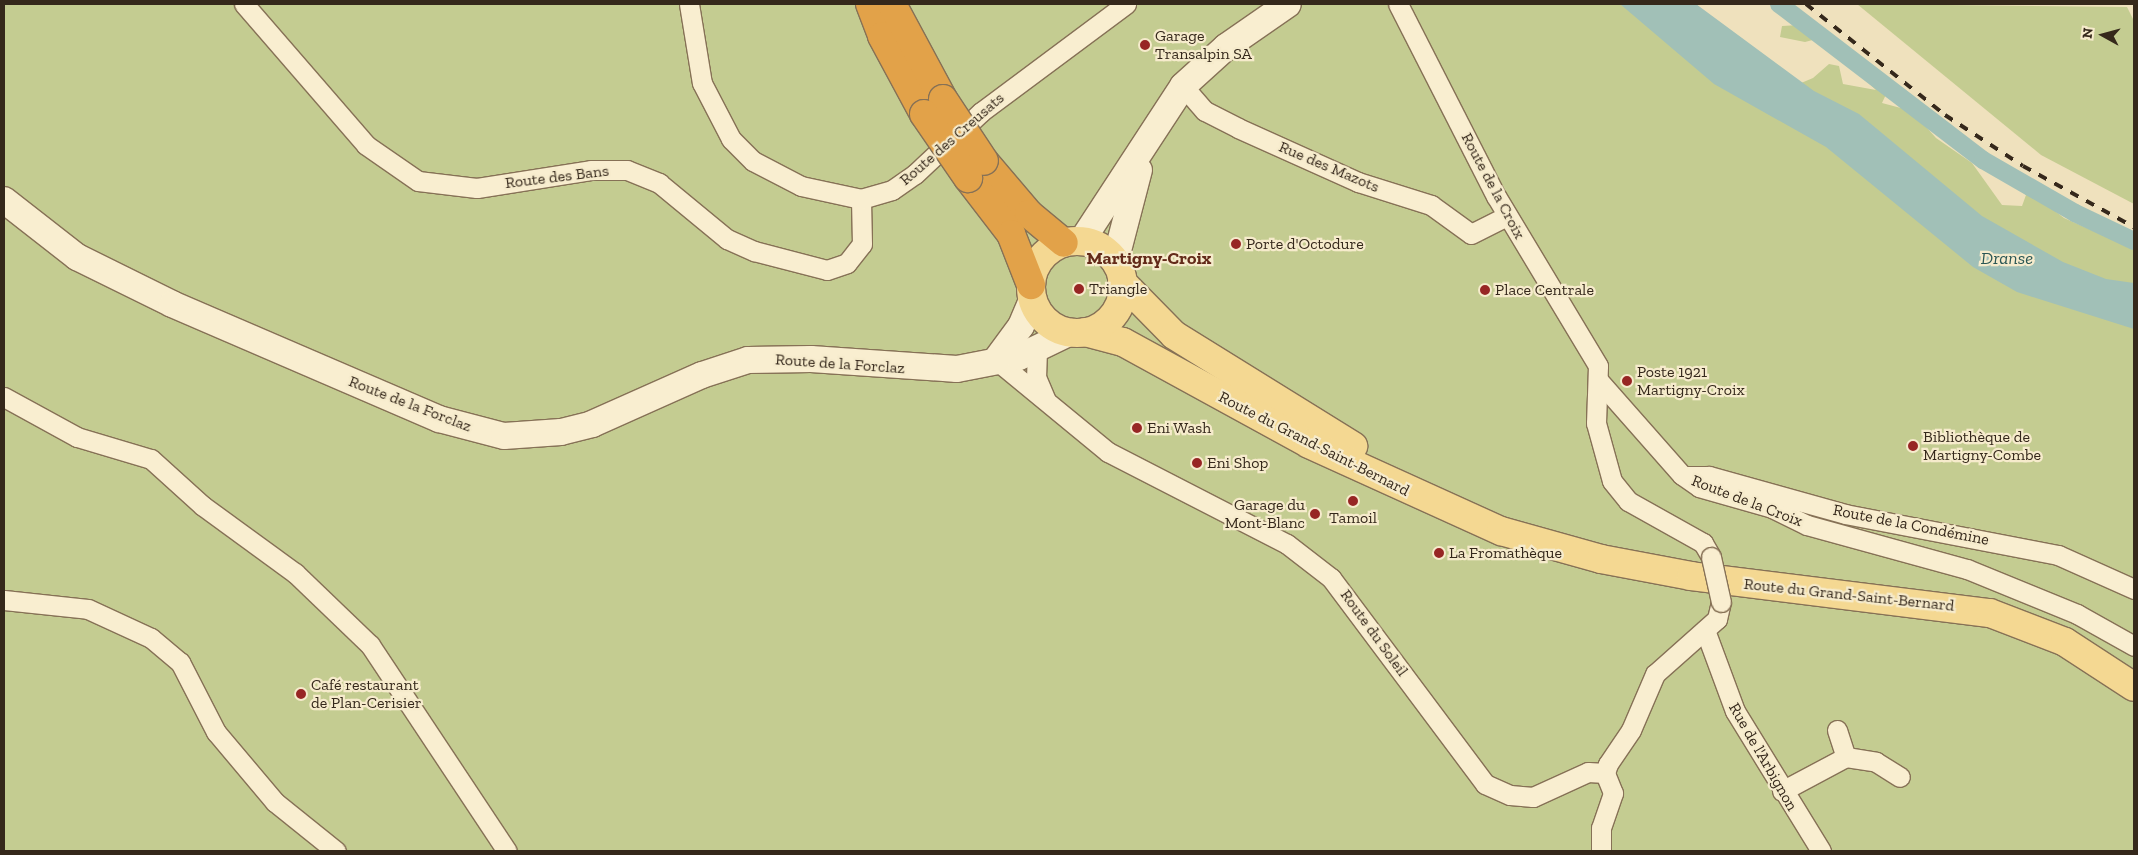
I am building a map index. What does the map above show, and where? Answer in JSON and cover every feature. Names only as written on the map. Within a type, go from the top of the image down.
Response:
[{"type":"highway","points":[[870,4],[882,36],[976,170],[1011,234],[1032,292]]},
{"type":"highway","points":[[892,4],[933,107]]},
{"type":"highway","points":[[976,170],[1034,219],[1072,242]]},
{"type":"main road","points":[[996,360],[1032,292],[1044,255],[1072,242],[1101,217],[1148,135],[1179,92],[1226,47],[1288,4]]},
{"type":"main road","points":[[1078,332],[1114,314],[1118,272],[1148,135]]},
{"type":"main road","name":"Route de la Forclaz","points":[[4,200],[77,256],[163,300],[439,419],[504,436],[561,432],[592,424],[702,375],[748,360],[811,359],[926,370],[968,368],[1037,350],[1078,332]]},
{"type":"main road","name":"Route du Grand-Saint-Bernard","points":[[1072,242],[1100,248],[1118,272],[1174,335],[1333,437],[1518,522],[1549,542]]},
{"type":"main road","name":"Route du Grand-Saint-Bernard","points":[[1032,292],[1044,319],[1078,332],[1123,342],[1297,438],[1415,494],[1501,531],[1549,542],[1601,558],[1691,576],[1990,613],[2066,642],[2134,688]]},
{"type":"street","name":"Route des Bans","points":[[244,4],[366,146],[418,181],[477,188],[591,170],[627,170],[659,182],[727,239],[761,253],[827,270],[847,263],[862,244],[861,199]]},
{"type":"street","name":"Route des Creusats","points":[[689,4],[702,83],[731,139],[753,161],[801,186],[861,199],[892,190],[915,174],[980,112],[1126,4]]},
{"type":"street","name":"Route de la Croix","points":[[1398,4],[1507,216],[1592,355],[1599,382],[1682,476],[1699,486],[1772,508],[1807,525],[1967,569],[2077,614],[2134,646]]},
{"type":"street","name":"Rue des Mazots","points":[[1179,92],[1205,111],[1238,128],[1358,182],[1431,205],[1471,234],[1507,216]]},
{"type":"street","name":"Route du Soleil","points":[[1037,350],[1036,377],[1047,403]]},
{"type":"street","name":"Route du Soleil","points":[[996,360],[1108,452],[1286,544],[1331,578],[1485,784],[1510,795],[1533,796],[1588,772],[1605,773]]},
{"type":"street","points":[[1599,382],[1595,400],[1598,436],[1617,488],[1635,506],[1702,544],[1711,557],[1721,602],[1718,619],[1655,674],[1631,730],[1605,773],[1613,793],[1601,828],[1601,851]]},
{"type":"street","points":[[4,397],[77,437],[133,450],[156,462],[204,506],[296,574],[370,645],[507,851]]},
{"type":"street","name":"Route de la Condémine","points":[[1682,476],[1709,476],[1845,514],[2058,556],[2134,589]]},
{"type":"street","points":[[4,600],[88,608],[151,638],[180,662],[216,732],[275,802],[336,851]]},
{"type":"street","name":"Rue de l'Arbignon","points":[[1705,630],[1735,711],[1782,791],[1821,851]]},
{"type":"street","points":[[1837,730],[1846,757]]},
{"type":"street","points":[[1782,791],[1846,757],[1876,762],[1900,777]]},
{"type":"green space","points":[[4,4],[1653,4],[2134,324],[2134,851],[4,851]]},
{"type":"green space","points":[[1857,4],[2127,7],[2134,21],[2134,204],[2041,155]]},
{"type":"green space","points":[[1800,14],[1886,82],[1889,88],[1882,103],[1912,111],[1936,138],[1972,163],[2002,205],[2022,206],[2026,195],[2003,177],[2003,171],[2064,218],[2134,249],[2134,297],[2016,251],[1794,86],[1813,78],[1829,64],[1839,66],[1843,84],[1876,90],[1820,38],[1805,42],[1780,37],[1782,26],[1799,25]]},
{"type":"water","name":"Dranse","points":[[1620,4],[1696,4],[1814,91],[1859,114],[1982,216],[2063,262],[2106,279],[2134,283],[2134,329],[2017,292],[1973,267],[1826,147],[1714,84]]},
{"type":"waterway","points":[[1779,4],[1983,160],[2075,213],[2134,241]]},
{"type":"railway","points":[[1806,4],[1945,115],[2023,166],[2134,227]]},
{"type":"place","name":"Garage Transalpin SA","points":[[1145,45]]},
{"type":"place","name":"Porte d'Octodure","points":[[1236,244]]},
{"type":"place","name":"Triangle","points":[[1079,289]]},
{"type":"place","name":"Place Centrale","points":[[1485,290]]},
{"type":"place","name":"Poste 1921 Martigny-Croix","points":[[1627,381]]},
{"type":"place","name":"Eni Wash","points":[[1137,428]]},
{"type":"place","name":"Bibliothèque de Martigny-Combe","points":[[1913,446]]},
{"type":"place","name":"Eni Shop","points":[[1197,463]]},
{"type":"place","name":"Tamoil","points":[[1353,501]]},
{"type":"place","name":"Garage du Mont-Blanc","points":[[1315,514]]},
{"type":"place","name":"La Fromathèque","points":[[1439,553]]},
{"type":"place","name":"Café restaurant de Plan-Cerisier","points":[[301,694]]},
{"type":"district","name":"Martigny-Croix","points":[[1149,258]]}]
